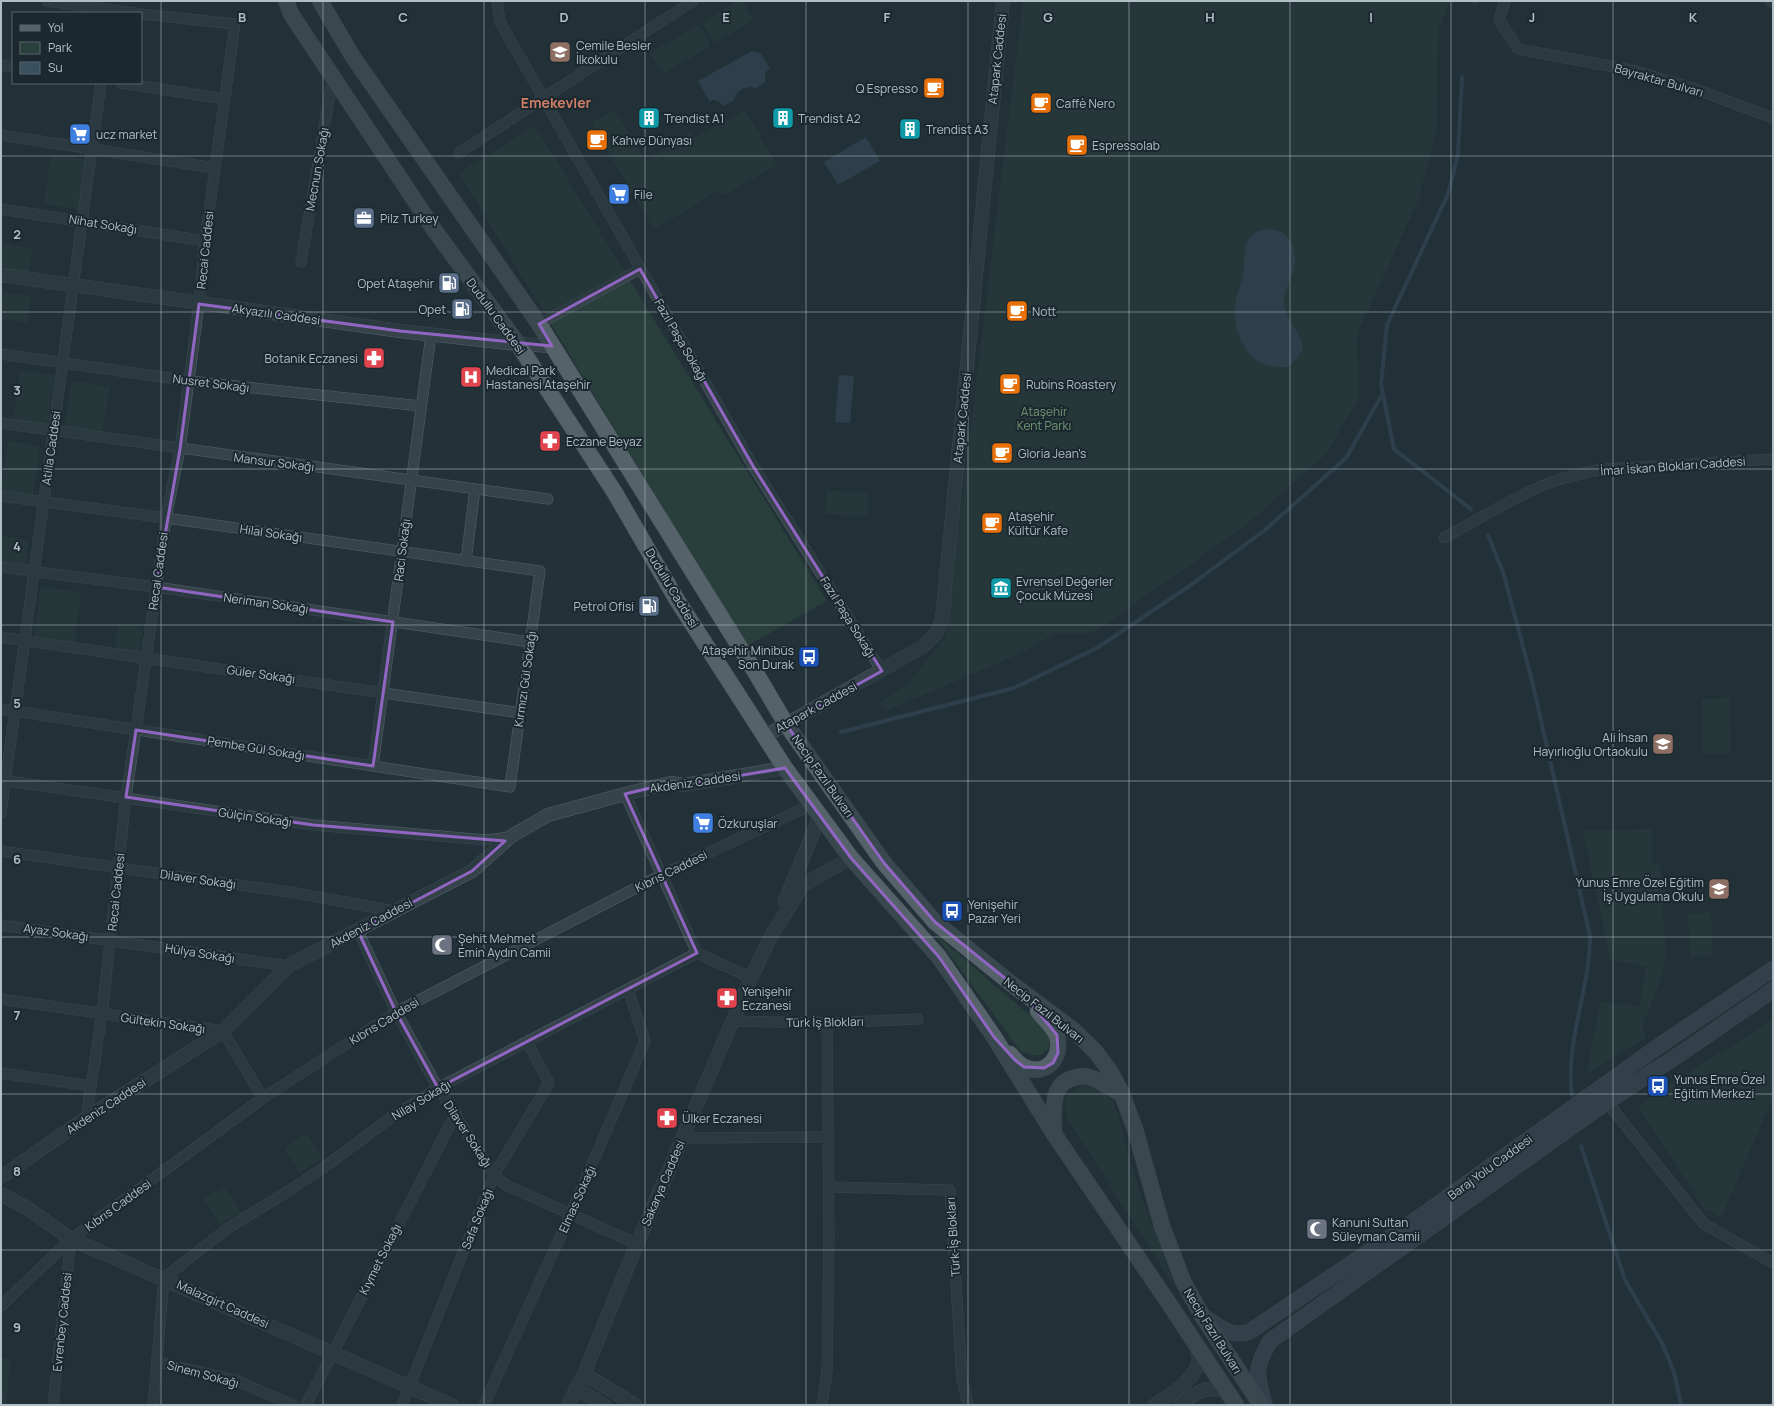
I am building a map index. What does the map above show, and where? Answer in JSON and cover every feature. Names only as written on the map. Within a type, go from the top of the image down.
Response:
[{"type":"main road","name":"Dudullu Caddesi","points":[[286,1],[291,14],[435,231],[518,344],[615,493],[677,600],[765,736]]},
{"type":"main road","points":[[320,1],[352,58],[539,324],[786,724]]},
{"type":"main road","name":"Necip Fazıl Bulvarı","points":[[786,724],[884,862],[935,922],[1072,1030],[1095,1051],[1110,1071],[1122,1094],[1135,1129],[1162,1226],[1183,1281],[1201,1314],[1260,1405]]},
{"type":"main road","name":"Necip Fazıl Bulvarı","points":[[765,736],[785,768],[851,858],[939,957],[994,1037],[1054,1134],[1168,1302],[1225,1391],[1236,1405]]},
{"type":"main road","name":"Baraj Yolu Caddesi","points":[[1201,1314],[1227,1332],[1234,1334],[1249,1332],[1410,1224],[1659,1046],[1773,969]]},
{"type":"main road","name":"Baraj Yolu Caddesi","points":[[1265,1405],[1257,1379],[1261,1357],[1270,1341],[1607,1102],[1773,990]]},
{"type":"main road","points":[[994,1037],[1015,1060],[1024,1067],[1044,1068],[1053,1063],[1058,1053],[1057,1035],[1021,991]]},
{"type":"main road","points":[[1054,1134],[1053,1103],[1057,1091],[1067,1079],[1079,1076],[1091,1077],[1122,1094]]},
{"type":"main road","points":[[1410,1224],[1419,1236]]},
{"type":"street","points":[[47,1],[111,8],[130,12]]},
{"type":"street","name":"Fazıl Paşa Sokağı","points":[[497,1],[500,22],[753,466],[882,670]]},
{"type":"street","points":[[459,153],[693,1]]},
{"type":"street","name":"Atapark Caddesi","points":[[765,736],[924,646],[936,634],[942,619],[1003,1]]},
{"type":"street","name":"Bayraktar Bulvarı","points":[[1505,1],[1498,20],[1518,49],[1636,71],[1695,89],[1773,118]]},
{"type":"street","name":"Recai Caddesi","points":[[86,1118],[102,1014],[126,797],[166,518],[180,449],[190,381],[205,241],[235,24],[142,14]]},
{"type":"street","points":[[1,65],[12,67]]},
{"type":"street","name":"Mecnun Sokağı","points":[[301,262],[333,76]]},
{"type":"street","name":"Atilla Caddesi","points":[[1,813],[3,780],[25,641],[101,84]]},
{"type":"street","points":[[127,84],[225,99]]},
{"type":"street","points":[[1,135],[215,168]]},
{"type":"street","name":"Nihat Sokağı","points":[[1,209],[205,241]]},
{"type":"street","points":[[539,324],[640,269]]},
{"type":"street","name":"Akyazılı Caddesi","points":[[1,275],[199,304],[431,335],[552,346]]},
{"type":"street","name":"Raci Sokağı","points":[[373,766],[431,335]]},
{"type":"street","name":"Nusret Sokağı","points":[[1,354],[190,381],[421,406]]},
{"type":"street","name":"Mansur Sokağı","points":[[1,423],[548,499]]},
{"type":"street","name":"İmar İskan Blokları Caddesi","points":[[1444,538],[1509,501],[1545,484],[1578,474],[1603,469],[1773,459]]},
{"type":"street","points":[[466,561],[476,488]]},
{"type":"street","name":"Hilal Sokağı","points":[[1,496],[540,571]]},
{"type":"street","name":"Neriman Sokağı","points":[[1,567],[156,587],[530,642]]},
{"type":"street","name":"Kırmızı Gül Sokağı","points":[[510,787],[540,571]]},
{"type":"street","name":"Güler Sokağı","points":[[1,637],[521,713]]},
{"type":"street","name":"Pembe Gül Sokağı","points":[[1,709],[510,787]]},
{"type":"street","name":"Akdeniz Caddesi","points":[[1,1177],[86,1118],[223,1031],[288,966],[472,871],[510,837],[548,815],[671,783],[684,785],[785,768]]},
{"type":"street","name":"Gülçin Sokağı","points":[[3,780],[313,825],[486,840],[510,837]]},
{"type":"street","points":[[625,794],[697,953],[751,978]]},
{"type":"street","points":[[771,936],[815,810]]},
{"type":"street","name":"Kıbrıs Caddesi","points":[[1,1306],[71,1239],[263,1098],[396,1012],[661,875],[815,810]]},
{"type":"street","name":"Dilaver Sokağı","points":[[1,851],[296,893],[394,911]]},
{"type":"street","name":"Sakarya Caddesi","points":[[568,1405],[584,1374],[682,1138],[732,1021],[771,936],[803,885],[851,858]]},
{"type":"street","name":"Ayaz Sokağı","points":[[1,925],[111,940]]},
{"type":"street","name":"Dilaver Sokağı","points":[[358,931],[396,1012],[438,1088],[456,1113],[494,1175],[506,1185],[637,1244]]},
{"type":"street","name":"Hülya Sokağı","points":[[111,940],[288,966]]},
{"type":"street","name":"Nilay Sokağı","points":[[164,1278],[228,1228],[323,1168],[393,1116],[438,1088],[697,953]]},
{"type":"street","name":"Elmas Sokağı","points":[[484,1405],[571,1213],[645,1041],[628,989]]},
{"type":"street","points":[[1,999],[102,1014]]},
{"type":"street","name":"Gültekin Sokağı","points":[[102,1014],[223,1031]]},
{"type":"street","name":"Türk İş Blokları","points":[[732,1021],[826,1023],[918,1019]]},
{"type":"street","points":[[822,1405],[827,1357],[829,1187],[826,1023]]},
{"type":"street","points":[[223,1031],[237,1052],[263,1098]]},
{"type":"street","name":"Safa Sokağı","points":[[402,1405],[494,1175],[549,1083],[527,1042]]},
{"type":"street","points":[[1,1073],[91,1086]]},
{"type":"street","points":[[1607,1102],[1704,1224],[1773,1263]]},
{"type":"street","name":"Kıymet Sokağı","points":[[306,1405],[456,1113]]},
{"type":"street","points":[[682,1138],[829,1138]]},
{"type":"street","name":"Türk-İş Blokları","points":[[829,1187],[950,1190],[962,1379],[968,1405]]},
{"type":"street","name":"Malazgirt Caddesi","points":[[1,1194],[27,1208],[71,1239],[164,1278],[451,1405]]},
{"type":"street","name":"Evrenbey Caddesi","points":[[53,1405],[71,1239]]},
{"type":"street","points":[[153,1405],[158,1362],[164,1278]]},
{"type":"street","points":[[1155,1405],[1188,1381],[1196,1369],[1199,1359],[1197,1348]]},
{"type":"street","name":"Sinem Sokağı","points":[[158,1362],[235,1380],[293,1405]]},
{"type":"street","points":[[584,1374],[635,1405]]},
{"type":"street","points":[[576,1388],[604,1405]]},
{"type":"street","points":[[1180,1405],[1200,1391],[1210,1388],[1225,1391]]},
{"type":"highlighted area","points":[[640,269],[753,466],[882,671],[786,724],[884,863],[935,922],[1021,991],[1057,1035],[1058,1053],[1053,1063],[1044,1068],[1024,1067],[1015,1060],[994,1037],[939,957],[851,858],[785,768],[684,785],[671,783],[625,794],[697,953],[438,1088],[396,1012],[358,931],[472,871],[505,841],[313,825],[126,797],[136,730],[373,766],[393,622],[156,587],[180,449],[199,304],[400,331],[552,346],[539,324]]},
{"type":"green space","points":[[738,1],[743,1],[754,20],[714,43],[702,22]]},
{"type":"green space","name":"Ataşehir Kent Parkı","points":[[1023,1],[1450,1],[1438,31],[1437,127],[1418,201],[1357,334],[1359,397],[1326,454],[1246,525],[1093,633],[1055,633],[1028,650],[888,710],[878,703],[907,685],[945,638]]},
{"type":"green space","points":[[699,25],[711,46],[662,74],[650,53]]},
{"type":"green space","points":[[615,110],[646,161],[692,132],[694,138],[745,110],[777,165],[722,196],[719,190],[654,230],[591,122]]},
{"type":"green space","points":[[535,126],[827,601],[747,646],[459,173]]},
{"type":"green space","points":[[51,155],[86,159],[79,209],[44,204]]},
{"type":"green space","points":[[1,244],[32,248],[29,273],[1,270]]},
{"type":"green space","points":[[1,292],[31,296],[27,323],[1,319]]},
{"type":"green space","points":[[20,370],[54,375],[47,427],[13,422]]},
{"type":"green space","points":[[72,381],[110,387],[102,435],[64,428]]},
{"type":"green space","points":[[8,441],[40,446],[33,496],[1,491]]},
{"type":"green space","points":[[827,490],[869,493],[868,517],[825,514]]},
{"type":"green space","points":[[1,536],[29,540],[26,570],[1,567]]},
{"type":"green space","points":[[41,587],[81,592],[74,647],[33,642]]},
{"type":"green space","points":[[118,624],[143,628],[139,656],[114,652]]},
{"type":"green space","points":[[1729,698],[1731,753],[1703,754],[1702,699]]},
{"type":"green space","points":[[1652,829],[1652,865],[1660,864],[1666,956],[1663,974],[1642,1026],[1647,1037],[1587,1073],[1600,1002],[1639,1006],[1646,967],[1610,959],[1583,830]]},
{"type":"green space","points":[[1711,912],[1713,955],[1690,956],[1688,914]]},
{"type":"green space","points":[[933,932],[1042,1026],[1049,1038],[1049,1048],[1041,1055],[1031,1055],[1021,1052]]},
{"type":"green space","points":[[1773,1020],[1773,1098],[1721,1217],[1704,1209],[1638,1106],[1670,1084]]},
{"type":"green space","points":[[1083,1085],[1100,1091],[1114,1103],[1141,1196],[1177,1291],[1066,1116],[1065,1104],[1067,1097]]},
{"type":"green space","points":[[307,1134],[322,1159],[299,1173],[284,1148]]},
{"type":"green space","points":[[224,1187],[240,1212],[220,1224],[204,1199]]},
{"type":"green space","points":[[1,1358],[11,1359],[6,1405],[1,1405]]},
{"type":"water","points":[[752,51],[760,53],[770,68],[765,73],[765,82],[757,88],[750,87],[742,89],[737,93],[733,101],[723,106],[718,101],[713,100],[710,102],[698,81]]},
{"type":"water","points":[[866,137],[880,161],[838,185],[824,162]]},
{"type":"water","points":[[1268,229],[1276,230],[1288,237],[1294,249],[1295,263],[1284,297],[1284,306],[1288,317],[1300,337],[1303,348],[1299,356],[1288,367],[1267,365],[1255,359],[1240,339],[1236,322],[1236,303],[1243,274],[1246,244],[1254,233]]},
{"type":"water","points":[[839,375],[854,376],[850,423],[835,422]]},
{"type":"waterway","points":[[1462,77],[1458,155],[1448,194],[1387,325],[1381,384],[1394,449],[1471,509]]},
{"type":"waterway","points":[[841,732],[1014,688],[1097,648],[1188,587],[1265,530],[1346,458],[1383,393]]},
{"type":"waterway","points":[[1488,535],[1504,575],[1531,677],[1590,936],[1586,976],[1572,1055],[1572,1095]]},
{"type":"waterway","points":[[1581,1146],[1625,1280],[1662,1343],[1674,1372],[1681,1405]]},
{"type":"place","name":"Cemile Besler İlkokulu","points":[[560,52]]},
{"type":"place","name":"Q Espresso","points":[[934,88]]},
{"type":"place","name":"Caffè Nero","points":[[1041,103]]},
{"type":"place","name":"Trendist A1","points":[[649,118]]},
{"type":"place","name":"Trendist A2","points":[[783,118]]},
{"type":"place","name":"Trendist A3","points":[[910,129]]},
{"type":"place","name":"ucz market","points":[[80,134]]},
{"type":"place","name":"Kahve Dünyası","points":[[597,140]]},
{"type":"place","name":"Espressolab","points":[[1077,145]]},
{"type":"place","name":"File","points":[[619,194]]},
{"type":"place","name":"Pilz Turkey","points":[[364,218]]},
{"type":"place","name":"Opet Ataşehir","points":[[449,283]]},
{"type":"place","name":"Opet","points":[[462,309]]},
{"type":"place","name":"Nott","points":[[1017,311]]},
{"type":"place","name":"Botanik Eczanesi","points":[[374,358]]},
{"type":"place","name":"Medical Park Hastanesi Ataşehir","points":[[471,377]]},
{"type":"place","name":"Rubins Roastery","points":[[1010,384]]},
{"type":"place","name":"Eczane Beyaz","points":[[550,441]]},
{"type":"place","name":"Gloria Jean's","points":[[1002,453]]},
{"type":"place","name":"Ataşehir Kültür Kafe","points":[[992,523]]},
{"type":"place","name":"Evrensel Değerler Çocuk Müzesi","points":[[1001,588]]},
{"type":"place","name":"Petrol Ofisi","points":[[649,606]]},
{"type":"place","name":"Ataşehir Minibüs Son Durak","points":[[809,657]]},
{"type":"place","name":"Ali İhsan Hayırlıoğlu Ortaokulu","points":[[1663,744]]},
{"type":"place","name":"Özkuruşlar","points":[[703,823]]},
{"type":"place","name":"Yunus Emre Özel Eğitim İş Uygulama Okulu","points":[[1719,889]]},
{"type":"place","name":"Yenişehir Pazar Yeri","points":[[952,911]]},
{"type":"place","name":"Şehit Mehmet Emin Aydın Camii","points":[[442,945]]},
{"type":"place","name":"Yenişehir Eczanesi","points":[[727,998]]},
{"type":"place","name":"Yunus Emre Özel Eğitim Merkezi","points":[[1658,1086]]},
{"type":"place","name":"Ülker Eczanesi","points":[[667,1118]]},
{"type":"place","name":"Kanuni Sultan Süleyman Camii","points":[[1317,1229]]},
{"type":"district","name":"Emekevler","points":[[556,102]]}]
